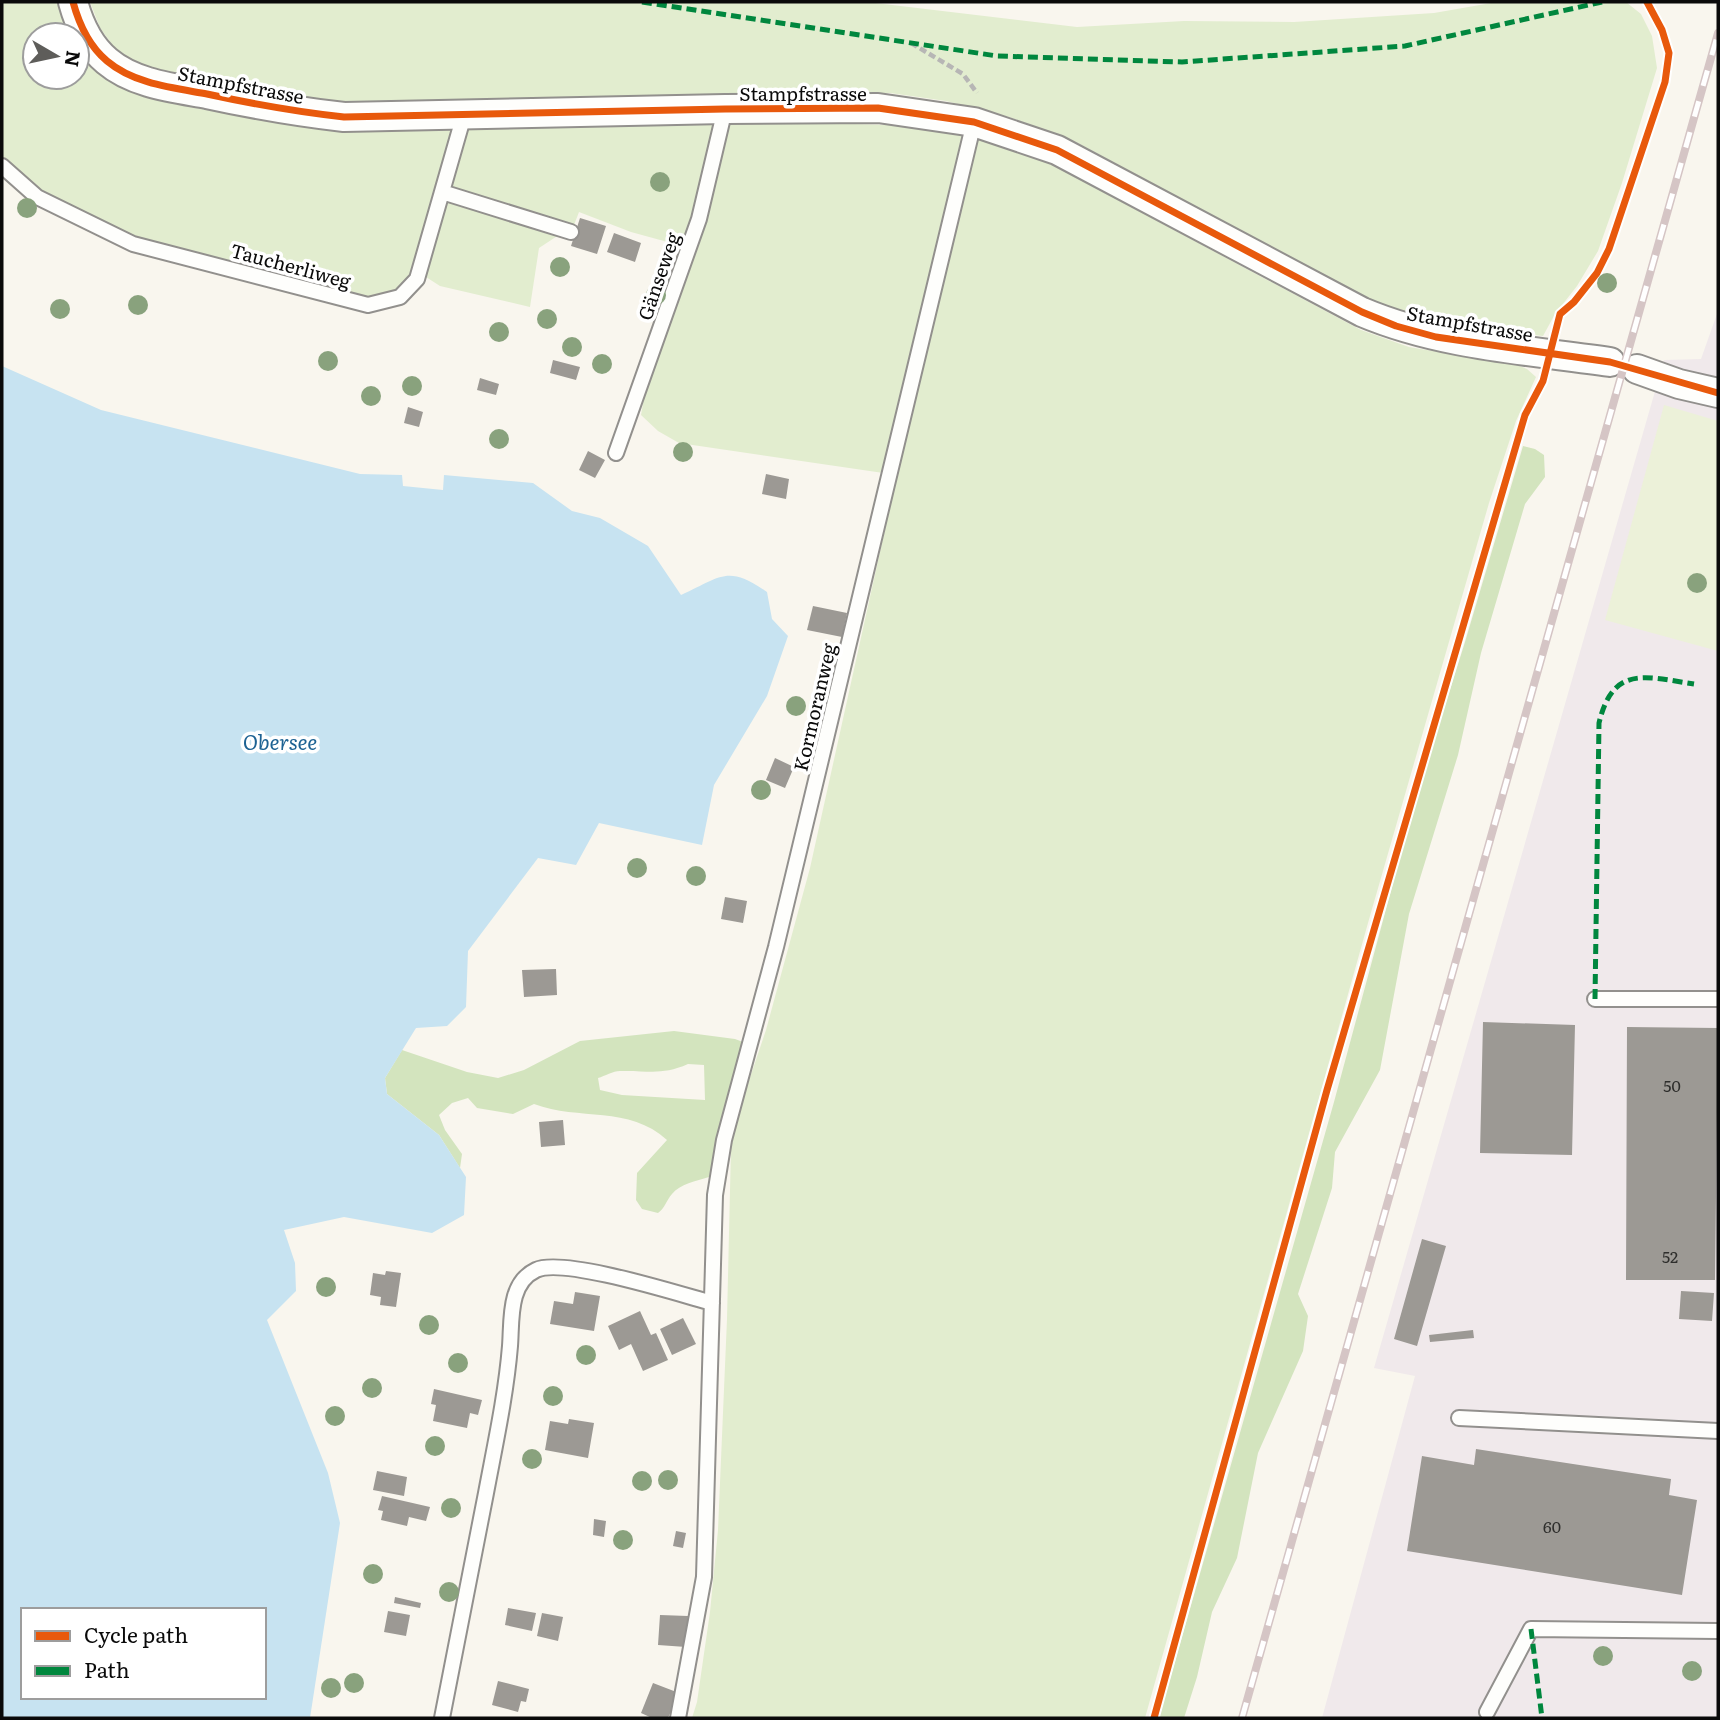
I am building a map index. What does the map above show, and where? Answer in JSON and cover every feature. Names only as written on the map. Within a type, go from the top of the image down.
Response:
[{"type":"street","name":"Stampfstrasse","points":[[72,2],[86,36],[97,52],[109,63],[150,83],[234,100],[344,117],[878,108],[974,122],[1057,150],[1362,312],[1396,326],[1436,337],[1609,362]]},
{"type":"street","points":[[1637,369],[1679,384],[1718,393]]},
{"type":"lane","name":"Gänseweg","points":[[616,453],[699,219],[725,109]]},
{"type":"lane","name":"Taucherliweg","points":[[2,166],[37,197],[133,244],[368,305],[400,297],[417,279],[464,115]]},
{"type":"lane","name":"Kormoranweg","points":[[678,1718],[704,1577],[715,1195],[724,1140],[776,947],[974,122]]},
{"type":"lane","points":[[442,192],[571,232]]},
{"type":"lane","points":[[1595,999],[1718,999]]},
{"type":"lane","points":[[442,1718],[499,1425],[509,1360],[513,1299],[521,1282],[537,1269],[560,1267],[625,1280],[712,1303]]},
{"type":"lane","points":[[1458,1418],[1718,1431]]},
{"type":"lane","points":[[1488,1712],[1531,1629],[1718,1631]]},
{"type":"path","points":[[911,43],[964,74],[1007,133]]},
{"type":"shaded area","points":[[1718,311],[1718,1718],[1322,1718],[1415,1376],[1374,1368],[1664,360],[1701,359]]},
{"type":"green space","points":[[2,2],[58,2],[66,21],[21,21],[21,91],[91,91],[91,62],[105,76],[142,96],[327,130],[781,122],[891,125],[947,131],[1006,147],[1047,162],[1361,330],[1409,347],[1517,365],[1536,377],[1516,421],[1489,503],[1145,1718],[692,1718],[697,1702],[710,1612],[718,1530],[731,1148],[740,1107],[766,1030],[810,868],[897,475],[679,443],[658,431],[641,415],[644,398],[693,249],[631,232],[579,212],[574,225],[539,248],[530,307],[440,286],[426,277],[400,297],[368,305],[133,244],[37,197],[2,166]]},
{"type":"green space","points":[[90,2],[867,2],[1077,27],[1184,21],[1294,22],[1434,13],[1497,2],[1626,2],[1641,14],[1652,36],[1657,68],[1598,251],[1543,336],[1458,327],[1407,314],[1351,291],[1076,142],[1009,117],[946,101],[890,93],[367,104],[302,98],[179,76],[139,64],[116,50],[100,28]]},
{"type":"green space","points":[[1664,405],[1718,421],[1718,651],[1605,620]]},
{"type":"green space","points":[[1523,446],[1544,455],[1545,477],[1525,504],[1481,653],[1458,755],[1409,914],[1380,1070],[1335,1152],[1332,1188],[1298,1294],[1308,1316],[1303,1351],[1258,1453],[1237,1558],[1212,1612],[1184,1718],[1159,1718],[1334,1102],[1416,798]]},
{"type":"green space","points":[[674,1031],[743,1042],[744,1052],[709,1177],[679,1188],[658,1213],[642,1209],[636,1200],[637,1173],[667,1140],[637,1122],[534,1104],[513,1114],[477,1108],[468,1098],[452,1103],[439,1115],[445,1130],[462,1154],[460,1168],[439,1135],[387,1094],[385,1078],[402,1050],[467,1072],[498,1078],[524,1070],[580,1041]],"holes":[[[688,1064],[704,1065],[705,1100],[622,1095],[600,1090],[598,1078],[615,1072],[662,1071]]]},
{"type":"water","name":"Obersee","points":[[2,366],[101,410],[360,474],[402,475],[403,486],[443,490],[444,475],[533,483],[572,511],[600,518],[648,546],[681,595],[724,576],[742,578],[753,583],[767,592],[772,619],[788,636],[767,696],[714,785],[702,845],[599,823],[576,865],[538,858],[468,951],[466,1007],[447,1026],[416,1028],[385,1078],[387,1094],[439,1135],[466,1177],[464,1215],[432,1233],[344,1217],[284,1230],[295,1263],[296,1291],[267,1320],[328,1473],[340,1523],[310,1718],[2,1718]]},
{"type":"building","points":[[580,218],[606,226],[597,254],[571,246]]},
{"type":"building","points":[[614,233],[641,243],[635,262],[607,252]]},
{"type":"building","points":[[553,360],[580,367],[576,380],[550,373]]},
{"type":"building","points":[[480,378],[499,384],[496,395],[477,390]]},
{"type":"building","points":[[408,407],[423,412],[419,427],[404,423]]},
{"type":"building","points":[[588,451],[605,460],[595,478],[579,470]]},
{"type":"building","points":[[766,474],[789,479],[786,499],[762,494]]},
{"type":"building","points":[[813,606],[847,613],[842,637],[807,630]]},
{"type":"building","points":[[775,758],[794,767],[785,788],[766,780]]},
{"type":"building","points":[[725,897],[747,901],[743,923],[721,919]]},
{"type":"building","points":[[556,969],[557,995],[524,997],[522,970]]},
{"type":"building","points":[[1483,1022],[1575,1025],[1572,1155],[1480,1153]]},
{"type":"building","points":[[1627,1027],[1718,1028],[1715,1280],[1626,1280]]},
{"type":"building","points":[[563,1120],[565,1145],[541,1147],[539,1122]]},
{"type":"building","points":[[1422,1239],[1446,1246],[1417,1346],[1394,1339]]},
{"type":"building","points":[[386,1271],[401,1273],[396,1307],[380,1305],[381,1297],[370,1295],[373,1273],[385,1275]]},
{"type":"building","points":[[1681,1291],[1714,1293],[1712,1321],[1679,1319]]},
{"type":"building","points":[[575,1292],[600,1296],[594,1331],[550,1324],[554,1301],[573,1304]]},
{"type":"building","points":[[640,1311],[651,1335],[656,1333],[668,1360],[643,1371],[631,1344],[619,1350],[608,1326]]},
{"type":"building","points":[[683,1318],[696,1344],[672,1355],[660,1329]]},
{"type":"building","points":[[1473,1330],[1474,1338],[1430,1342],[1429,1335]]},
{"type":"building","points":[[434,1389],[482,1400],[478,1415],[470,1413],[467,1428],[433,1421],[436,1405],[431,1404]]},
{"type":"building","points":[[569,1419],[594,1423],[588,1458],[545,1450],[550,1421],[568,1424]]},
{"type":"building","points":[[1476,1449],[1671,1479],[1669,1495],[1697,1500],[1682,1595],[1407,1551],[1422,1456],[1474,1465]]},
{"type":"building","points":[[377,1471],[407,1477],[404,1496],[373,1490]]},
{"type":"building","points":[[382,1496],[430,1507],[426,1521],[409,1517],[407,1526],[381,1520],[383,1511],[378,1510]]},
{"type":"building","points":[[594,1519],[606,1521],[604,1537],[593,1535]]},
{"type":"building","points":[[676,1531],[686,1533],[683,1548],[673,1546]]},
{"type":"building","points":[[395,1597],[421,1603],[420,1608],[394,1603]]},
{"type":"building","points":[[508,1608],[536,1613],[532,1631],[505,1625]]},
{"type":"building","points":[[388,1611],[410,1615],[406,1636],[384,1632]]},
{"type":"building","points":[[542,1613],[563,1617],[558,1641],[537,1636]]},
{"type":"building","points":[[660,1615],[688,1616],[686,1647],[658,1645]]},
{"type":"building","points":[[498,1681],[529,1689],[526,1702],[521,1701],[518,1712],[492,1705]]},
{"type":"building","points":[[653,1683],[679,1693],[668,1718],[652,1718],[641,1713]]},
{"type":"railway","points":[[1242,1718],[1718,33]]},
{"type":"marked path","points":[[642,2],[997,56],[1182,62],[1405,46],[1602,2]]},
{"type":"marked path","points":[[1595,999],[1599,723],[1605,704],[1613,691],[1623,683],[1647,678],[1694,684]]},
{"type":"marked path","points":[[1531,1629],[1542,1718]]},
{"type":"cycle path","points":[[73,2],[95,49],[107,61],[129,75],[168,87],[327,115],[344,117],[878,108],[974,122],[1057,150],[1362,312],[1396,326],[1436,337],[1610,362],[1718,393]]},
{"type":"cycle path","points":[[1154,1718],[1327,1090],[1525,415],[1543,381],[1560,314],[1574,302],[1597,273],[1609,249],[1665,82],[1669,53],[1662,30],[1647,2]]}]
